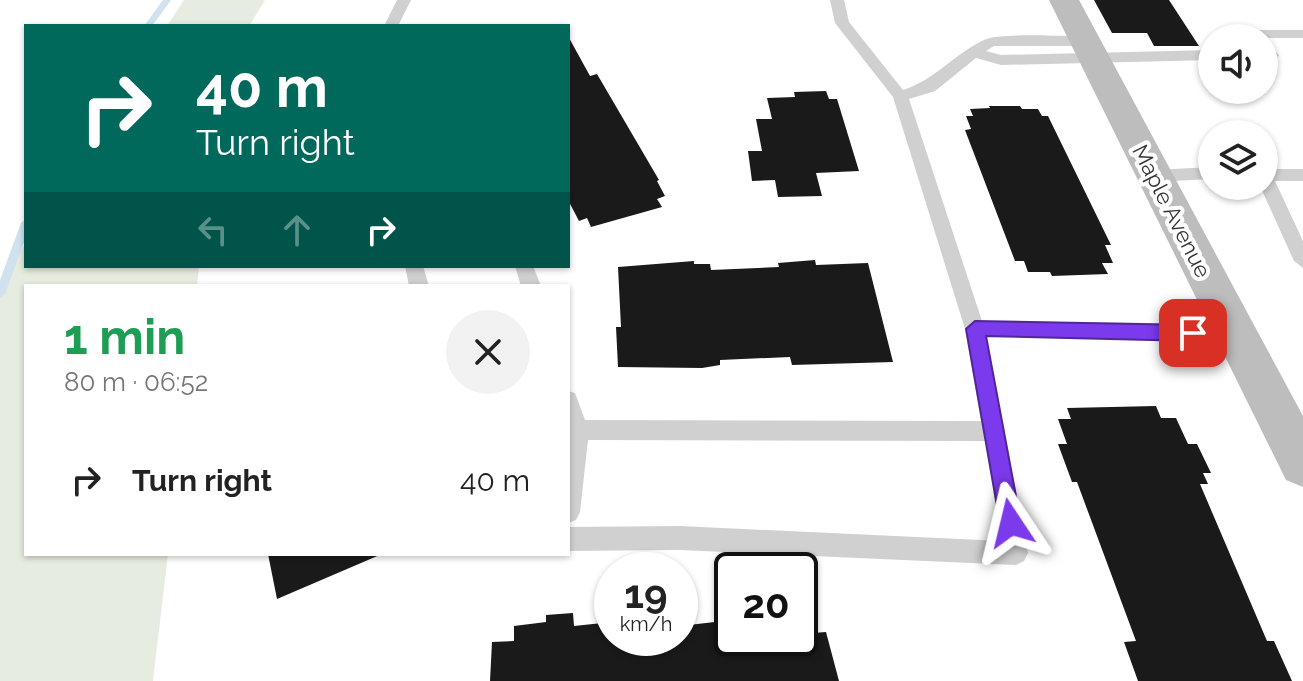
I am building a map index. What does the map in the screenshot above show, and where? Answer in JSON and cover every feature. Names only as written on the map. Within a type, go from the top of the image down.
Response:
[{"type":"main road","name":"Maple Avenue","points":[[1064,0],[1303,464]]},
{"type":"lane","points":[[392,24],[404,0]]},
{"type":"lane","points":[[570,539],[680,538],[1016,553],[975,329],[900,96],[842,23],[837,0]]},
{"type":"lane","points":[[1278,34],[1303,34]]},
{"type":"lane","points":[[900,96],[930,87],[973,52],[1001,60],[1089,48],[1198,54]]},
{"type":"lane","points":[[1153,176],[1198,174]]},
{"type":"lane","points":[[1278,175],[1303,175]]},
{"type":"lane","points":[[1276,200],[1303,261]]},
{"type":"lane","points":[[975,329],[1159,331],[1237,336]]},
{"type":"lane","points":[[570,406],[578,430],[570,496]]},
{"type":"lane","points":[[578,430],[994,431]]},
{"type":"shaded area","points":[[184,0],[265,0],[250,24],[168,24]]},
{"type":"shaded area","points":[[24,246],[24,268],[199,268],[197,284],[24,284],[24,556],[168,556],[153,681],[0,681],[0,283]]},
{"type":"building","points":[[1094,0],[1169,0],[1198,46],[1154,46],[1147,33],[1112,33]]},
{"type":"building","points":[[570,40],[590,76],[597,74],[659,180],[665,196],[657,199],[662,207],[591,227],[587,218],[579,221],[570,204]]},
{"type":"building","points":[[826,91],[829,99],[837,99],[859,171],[816,173],[822,196],[778,197],[775,180],[752,181],[748,151],[762,151],[756,119],[772,119],[767,98],[795,97],[794,92]]},
{"type":"building","points":[[989,106],[1038,109],[1042,116],[1048,116],[1111,245],[1105,245],[1113,263],[1102,263],[1108,274],[1052,276],[1050,272],[1028,272],[1024,261],[1015,261],[965,130],[971,129],[966,116],[973,116],[970,109]]},
{"type":"building","points":[[815,260],[816,265],[868,263],[893,362],[792,365],[790,357],[720,360],[720,365],[702,368],[618,367],[616,327],[621,327],[618,267],[694,261],[694,264],[710,264],[711,270],[779,267],[778,263]]},
{"type":"building","points":[[1156,406],[1161,418],[1176,418],[1188,444],[1197,444],[1211,473],[1203,473],[1208,484],[1200,484],[1267,641],[1274,641],[1292,681],[1138,681],[1124,642],[1136,641],[1077,482],[1072,482],[1058,444],[1067,444],[1058,419],[1071,419],[1067,408]]},
{"type":"building","points":[[268,556],[377,556],[277,599]]},
{"type":"building","points":[[573,613],[574,626],[594,624],[594,656],[698,656],[698,624],[714,622],[714,656],[818,656],[818,633],[826,632],[839,681],[490,681],[492,642],[514,641],[514,626],[546,622],[546,615]]},
{"type":"waterway","points":[[149,24],[167,0]]},
{"type":"waterway","points":[[0,294],[24,228]]},
{"type":"route","points":[[1011,523],[975,329],[1193,333]]}]
